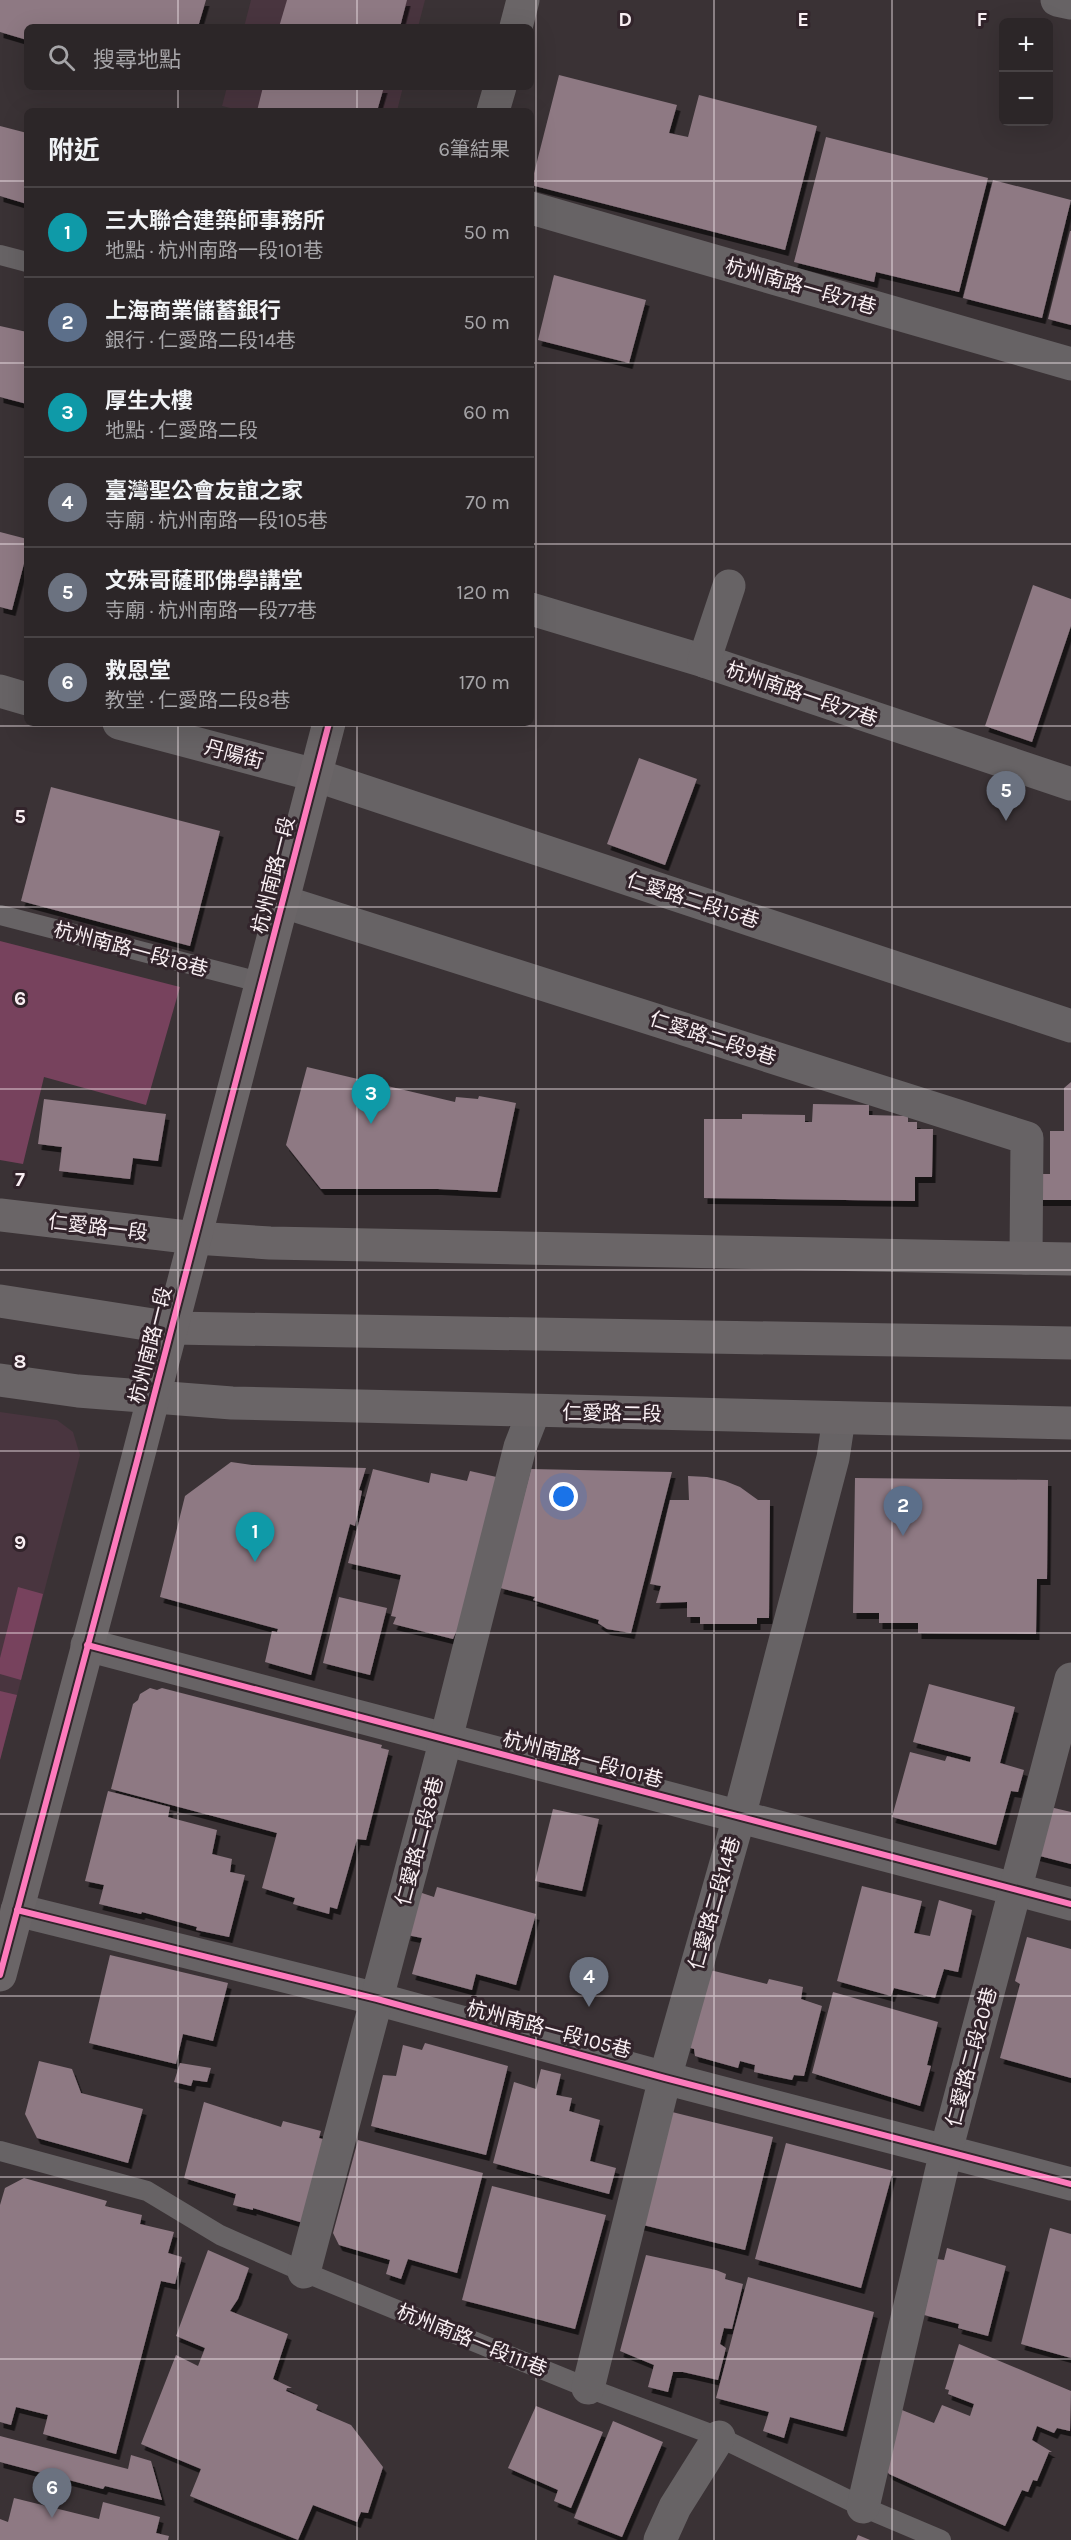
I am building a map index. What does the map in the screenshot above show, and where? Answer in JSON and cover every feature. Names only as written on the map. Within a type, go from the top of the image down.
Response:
[{"type":"main road","points":[[517,24],[523,0]]},
{"type":"main road","points":[[494,108],[499,90]]},
{"type":"main road","name":"杭州南路一段","points":[[0,1975],[329,726]]},
{"type":"main road","name":"仁愛路一段","points":[[0,1215],[195,1238]]},
{"type":"main road","points":[[195,1238],[282,1243],[1071,1259]]},
{"type":"main road","points":[[0,1301],[171,1328],[1071,1344]]},
{"type":"main road","points":[[0,1380],[153,1399]]},
{"type":"main road","name":"仁愛路二段","points":[[153,1399],[534,1411],[1071,1423]]},
{"type":"street","points":[[1057,0],[1071,3]]},
{"type":"street","name":"杭州南路一段71巷","points":[[534,209],[1071,364]]},
{"type":"street","points":[[704,661],[729,586]]},
{"type":"street","name":"杭州南路一段77巷","points":[[534,610],[704,661],[1071,784]]},
{"type":"street","points":[[0,692],[24,698]]},
{"type":"street","name":"丹陽街","points":[[130,726],[315,775]]},
{"type":"street","name":"仁愛路二段15巷","points":[[315,775],[1071,1026]]},
{"type":"street","name":"仁愛路二段9巷","points":[[284,902],[1027,1138],[1026,1258]]},
{"type":"street","name":"仁愛路二段8巷","points":[[304,2272],[446,1740],[520,1447],[534,1411]]},
{"type":"street","name":"仁愛路二段14巷","points":[[588,2388],[665,2078],[739,1817],[833,1458],[840,1418]]},
{"type":"street","name":"杭州南路一段101巷","points":[[87,1645],[1071,1904]]},
{"type":"street","name":"仁愛路二段20巷","points":[[863,2507],[946,2151],[1071,1679]]},
{"type":"street","name":"杭州南路一段105巷","points":[[17,1910],[377,1999],[665,2078],[1071,2184]]},
{"type":"street","points":[[660,2540],[675,2507],[719,2437]]},
{"type":"lane","points":[[0,255],[24,261]]},
{"type":"lane","name":"杭州南路一段18巷","points":[[0,915],[263,983]]},
{"type":"lane","name":"杭州南路一段111巷","points":[[0,2151],[147,2191],[220,2235],[304,2272],[588,2388],[719,2437],[863,2507],[941,2540]]},
{"type":"shaded area","points":[[251,0],[425,0],[419,24],[245,24]]},
{"type":"shaded area","points":[[226,90],[402,90],[398,108],[230,108],[222,106]]},
{"type":"shaded area","points":[[0,941],[180,987],[146,1105],[44,1077],[23,1164],[0,1160]]},
{"type":"shaded area","points":[[0,1412],[57,1420],[73,1432],[80,1455],[0,1760]]},
{"type":"shaded area","points":[[18,1587],[43,1594],[21,1680],[0,1674],[0,1658]]},
{"type":"shaded area","points":[[0,1691],[17,1695],[0,1760]]},
{"type":"building","points":[[0,0],[206,0],[199,24],[24,24],[24,39],[0,32]]},
{"type":"building","points":[[287,0],[407,0],[401,24],[280,24]]},
{"type":"building","points":[[559,75],[677,105],[669,133],[688,137],[699,95],[817,126],[785,250],[534,186],[534,173]]},
{"type":"building","points":[[262,90],[383,90],[378,108],[258,108]]},
{"type":"building","points":[[0,126],[24,132],[24,203],[0,196]]},
{"type":"building","points":[[826,137],[988,178],[959,292],[876,272],[874,282],[794,262]]},
{"type":"building","points":[[993,180],[1071,200],[1042,318],[963,298]]},
{"type":"building","points":[[1071,231],[1071,325],[1048,319]]},
{"type":"building","points":[[554,275],[646,300],[629,363],[538,340]]},
{"type":"building","points":[[0,326],[24,331],[24,403],[0,397]]},
{"type":"building","points":[[0,532],[24,538],[24,564],[12,610],[0,607]]},
{"type":"building","points":[[1033,585],[1071,599],[1071,626],[1032,742],[985,726]]},
{"type":"building","points":[[639,758],[697,779],[665,865],[607,844]]},
{"type":"building","points":[[51,787],[220,831],[190,946],[21,901]]},
{"type":"building","points":[[307,1067],[455,1102],[456,1097],[478,1099],[479,1096],[516,1103],[497,1192],[438,1189],[321,1189],[286,1145]]},
{"type":"building","points":[[1071,1082],[1071,1200],[1038,1200],[1038,1174],[1050,1174],[1050,1131],[1064,1131],[1064,1088]]},
{"type":"building","points":[[44,1099],[166,1114],[158,1161],[133,1158],[130,1179],[59,1171],[62,1147],[38,1144]]},
{"type":"building","points":[[813,1104],[869,1105],[869,1115],[908,1116],[908,1122],[917,1122],[917,1129],[933,1129],[932,1177],[915,1177],[915,1201],[704,1198],[704,1119],[742,1119],[742,1114],[805,1115],[805,1122],[812,1122]]},
{"type":"building","points":[[231,1462],[252,1465],[366,1468],[359,1490],[362,1491],[355,1526],[350,1524],[311,1675],[265,1662],[272,1631],[277,1632],[278,1629],[160,1597],[185,1496]]},
{"type":"building","points":[[373,1469],[429,1483],[431,1473],[467,1481],[470,1471],[501,1478],[462,1633],[456,1632],[453,1639],[393,1624],[396,1617],[391,1616],[401,1575],[348,1563]]},
{"type":"building","points":[[531,1469],[672,1472],[631,1633],[607,1629],[598,1623],[599,1620],[533,1600],[535,1597],[500,1588]]},
{"type":"building","points":[[688,1476],[725,1481],[740,1487],[758,1500],[770,1500],[769,1618],[757,1618],[757,1624],[700,1624],[700,1617],[687,1617],[687,1602],[656,1603],[661,1586],[650,1584],[670,1500],[689,1500]]},
{"type":"building","points":[[855,1478],[1048,1480],[1047,1579],[1037,1579],[1036,1634],[918,1633],[918,1623],[879,1623],[879,1613],[853,1613]]},
{"type":"building","points":[[339,1597],[387,1608],[370,1675],[323,1663]]},
{"type":"building","points":[[929,1684],[1015,1707],[1000,1763],[1024,1770],[1018,1792],[1011,1791],[996,1845],[892,1817],[910,1752],[945,1761],[947,1756],[970,1762],[971,1757],[913,1742]]},
{"type":"building","points":[[150,1688],[157,1690],[162,1688],[382,1745],[381,1748],[389,1750],[366,1840],[357,1839],[337,1909],[330,1907],[329,1914],[293,1904],[295,1898],[262,1888],[277,1833],[111,1789],[133,1704],[138,1700],[140,1694]]},
{"type":"building","points":[[108,1791],[170,1807],[168,1817],[217,1830],[212,1854],[232,1859],[230,1872],[245,1875],[229,1937],[196,1930],[197,1927],[142,1912],[141,1914],[99,1904],[104,1885],[85,1881]]},
{"type":"building","points":[[1050,1807],[1071,1812],[1071,1864],[1036,1855]]},
{"type":"building","points":[[553,1809],[599,1819],[582,1891],[535,1881]]},
{"type":"building","points":[[862,1886],[922,1901],[914,1933],[930,1936],[939,1900],[972,1910],[958,1972],[944,1969],[935,1998],[894,1988],[891,1996],[837,1981]]},
{"type":"building","points":[[437,1887],[536,1914],[516,1985],[476,1974],[472,1990],[412,1974],[422,1938],[407,1935],[419,1892],[434,1897]]},
{"type":"building","points":[[1027,1937],[1071,1949],[1071,2078],[1000,2058],[1020,1984],[1015,1981]]},
{"type":"building","points":[[110,1955],[228,1983],[213,2041],[183,2034],[176,2064],[89,2043]]},
{"type":"building","points":[[706,1969],[767,1984],[769,1979],[803,1987],[801,1999],[822,2006],[804,2076],[794,2075],[792,2080],[754,2072],[755,2065],[740,2061],[738,2068],[695,2056],[694,2049],[687,2047]]},
{"type":"building","points":[[833,1992],[938,2022],[927,2065],[931,2066],[920,2106],[812,2073]]},
{"type":"building","points":[[425,2043],[508,2066],[486,2155],[371,2126],[383,2075],[396,2076],[403,2045],[422,2050]]},
{"type":"building","points":[[39,2061],[72,2069],[81,2093],[143,2109],[128,2163],[37,2138],[25,2114]]},
{"type":"building","points":[[180,2063],[211,2068],[207,2082],[193,2080],[191,2086],[174,2082]]},
{"type":"building","points":[[541,2069],[561,2074],[556,2095],[572,2098],[569,2111],[600,2120],[590,2161],[616,2168],[609,2194],[493,2163],[514,2082],[536,2089]]},
{"type":"building","points":[[204,2102],[281,2127],[283,2121],[321,2131],[319,2138],[326,2140],[303,2223],[253,2208],[253,2210],[233,2205],[236,2194],[184,2178]]},
{"type":"building","points":[[668,2111],[773,2137],[745,2250],[639,2224]]},
{"type":"building","points":[[358,2140],[483,2173],[457,2273],[408,2259],[401,2279],[386,2274],[390,2260],[339,2245],[333,2233]]},
{"type":"building","points":[[786,2143],[893,2171],[861,2288],[755,2259]]},
{"type":"building","points":[[24,2178],[107,2201],[105,2206],[142,2215],[140,2224],[174,2232],[168,2253],[182,2257],[175,2284],[161,2281],[116,2454],[43,2434],[48,2415],[16,2407],[11,2425],[0,2422],[0,2205],[5,2188]]},
{"type":"building","points":[[492,2186],[606,2215],[575,2329],[462,2300]]},
{"type":"building","points":[[1050,2228],[1071,2234],[1071,2358],[1021,2344]]},
{"type":"building","points":[[947,2248],[1006,2266],[988,2336],[958,2328],[959,2324],[924,2315],[937,2259],[944,2260]]},
{"type":"building","points":[[208,2250],[249,2268],[238,2299],[230,2311],[288,2334],[273,2379],[292,2388],[287,2388],[286,2391],[318,2405],[316,2410],[351,2425],[383,2467],[368,2513],[361,2512],[357,2522],[313,2505],[298,2540],[190,2496],[201,2469],[141,2444],[176,2355],[198,2366],[205,2348],[176,2336]]},
{"type":"building","points":[[646,2255],[716,2270],[726,2274],[725,2279],[743,2284],[732,2329],[724,2328],[720,2344],[726,2348],[718,2380],[673,2372],[668,2392],[648,2387],[654,2365],[620,2351]]},
{"type":"building","points":[[748,2277],[874,2312],[843,2431],[790,2417],[784,2438],[763,2431],[769,2412],[716,2398]]},
{"type":"building","points":[[959,2344],[1071,2391],[1070,2431],[1057,2428],[1054,2433],[1037,2426],[1032,2440],[1052,2452],[1049,2452],[1037,2481],[1033,2480],[1028,2492],[1022,2490],[1005,2526],[889,2474],[884,2466],[897,2408],[934,2423],[942,2405],[970,2416],[974,2404],[948,2394],[949,2390],[945,2389]]},
{"type":"building","points":[[536,2406],[603,2432],[571,2508],[554,2501],[558,2490],[508,2468]]},
{"type":"building","points":[[613,2421],[663,2442],[622,2537],[574,2518]]},
{"type":"building","points":[[0,2436],[128,2469],[131,2455],[151,2461],[162,2500],[105,2486],[103,2489],[0,2462]]},
{"type":"building","points":[[14,2498],[99,2519],[103,2502],[160,2517],[156,2533],[169,2536],[168,2540],[0,2540],[0,2519],[8,2522]]},
{"type":"building","points":[[858,2535],[870,2540],[856,2540]]},
{"type":"cycle path","points":[[0,1975],[137,1461],[328,726]]},
{"type":"cycle path","points":[[87,1645],[1071,1904]]},
{"type":"cycle path","points":[[17,1910],[377,1999],[665,2078],[1071,2184]]},
{"type":"place","name":"文殊哥薩耶佛學講堂","points":[[1006,821]]},
{"type":"place","name":"厚生大樓","points":[[371,1124]]},
{"type":"place","name":"上海商業儲蓄銀行","points":[[903,1536]]},
{"type":"place","name":"三大聯合建築師事務所","points":[[255,1562]]},
{"type":"place","name":"臺灣聖公會友誼之家","points":[[589,2007]]},
{"type":"place","name":"救恩堂","points":[[52,2518]]}]
